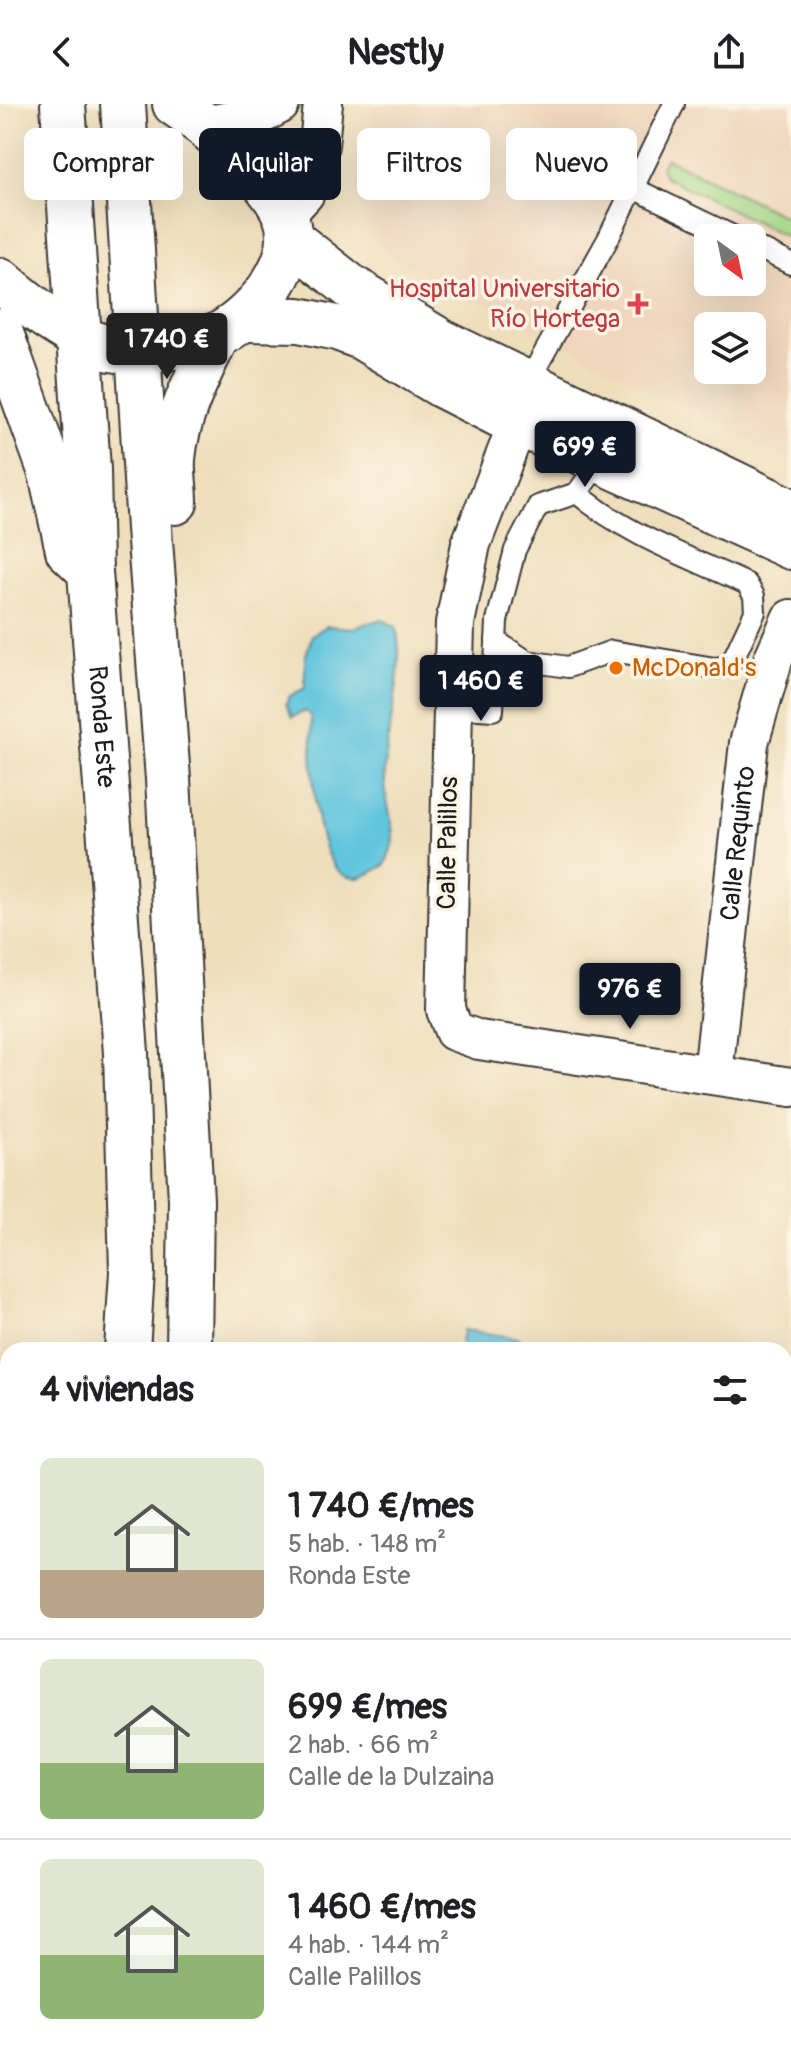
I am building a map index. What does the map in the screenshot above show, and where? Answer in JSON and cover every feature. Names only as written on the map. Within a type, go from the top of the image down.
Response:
[{"type":"main road","name":"Ronda Este","points":[[63,104],[89,494],[90,572],[126,1053],[132,1272],[128,1342]]},
{"type":"main road","points":[[123,104],[168,779],[191,1200],[189,1342]]},
{"type":"main road","points":[[190,112],[259,177],[287,227],[351,287],[442,342],[523,403],[601,474],[791,547]]},
{"type":"main road","points":[[168,779],[189,743],[173,462],[182,414],[231,327],[280,273],[287,227]]},
{"type":"main road","points":[[0,280],[23,300],[79,337],[109,348],[139,351],[231,327],[299,320],[337,328],[379,346],[441,385],[523,403],[791,511]]},
{"type":"main road","points":[[0,331],[51,473],[68,550],[90,572]]},
{"type":"main road","points":[[601,474],[668,471],[791,531]]},
{"type":"street","points":[[190,112],[260,115],[280,104]]},
{"type":"street","points":[[287,227],[305,193],[319,145],[323,104]]},
{"type":"street","name":"Calle Palillos","points":[[523,403],[471,544],[455,623],[446,1010],[454,1031],[479,1040],[713,1074]]},
{"type":"street","name":"Calle Requinto","points":[[713,1074],[749,743],[773,660],[791,619]]},
{"type":"street","points":[[713,1074],[791,1087]]},
{"type":"lane","points":[[637,180],[674,104]]},
{"type":"lane","points":[[637,190],[708,224]]},
{"type":"lane","points":[[523,403],[627,200]]},
{"type":"lane","points":[[766,252],[791,264]]},
{"type":"lane","points":[[496,641],[527,661],[568,667],[612,651],[715,668],[726,666],[733,659],[755,612],[754,596],[747,584],[651,541],[593,506],[601,474]]},
{"type":"lane","points":[[451,707],[493,710],[497,621],[515,550],[538,506],[601,474]]},
{"type":"shaded area","name":"Hospital Universitario Río Hortega","points":[[373,104],[791,104],[791,461],[395,258],[371,233],[362,200],[490,200],[490,128],[372,128]]},
{"type":"green space","points":[[666,158],[791,219],[791,239],[766,224],[665,177],[661,167]]},
{"type":"water","points":[[381,619],[396,627],[399,647],[397,686],[385,766],[393,841],[385,865],[357,878],[341,873],[329,859],[316,811],[311,717],[306,711],[292,717],[286,704],[290,696],[305,688],[305,659],[312,635],[327,626],[353,628]]},
{"type":"water","points":[[463,1330],[519,1338],[518,1342],[461,1342]]},
{"type":"place","name":"Hospital Universitario Río Hortega","points":[[638,304]]},
{"type":"place","name":"McDonald's","points":[[616,668]]}]
